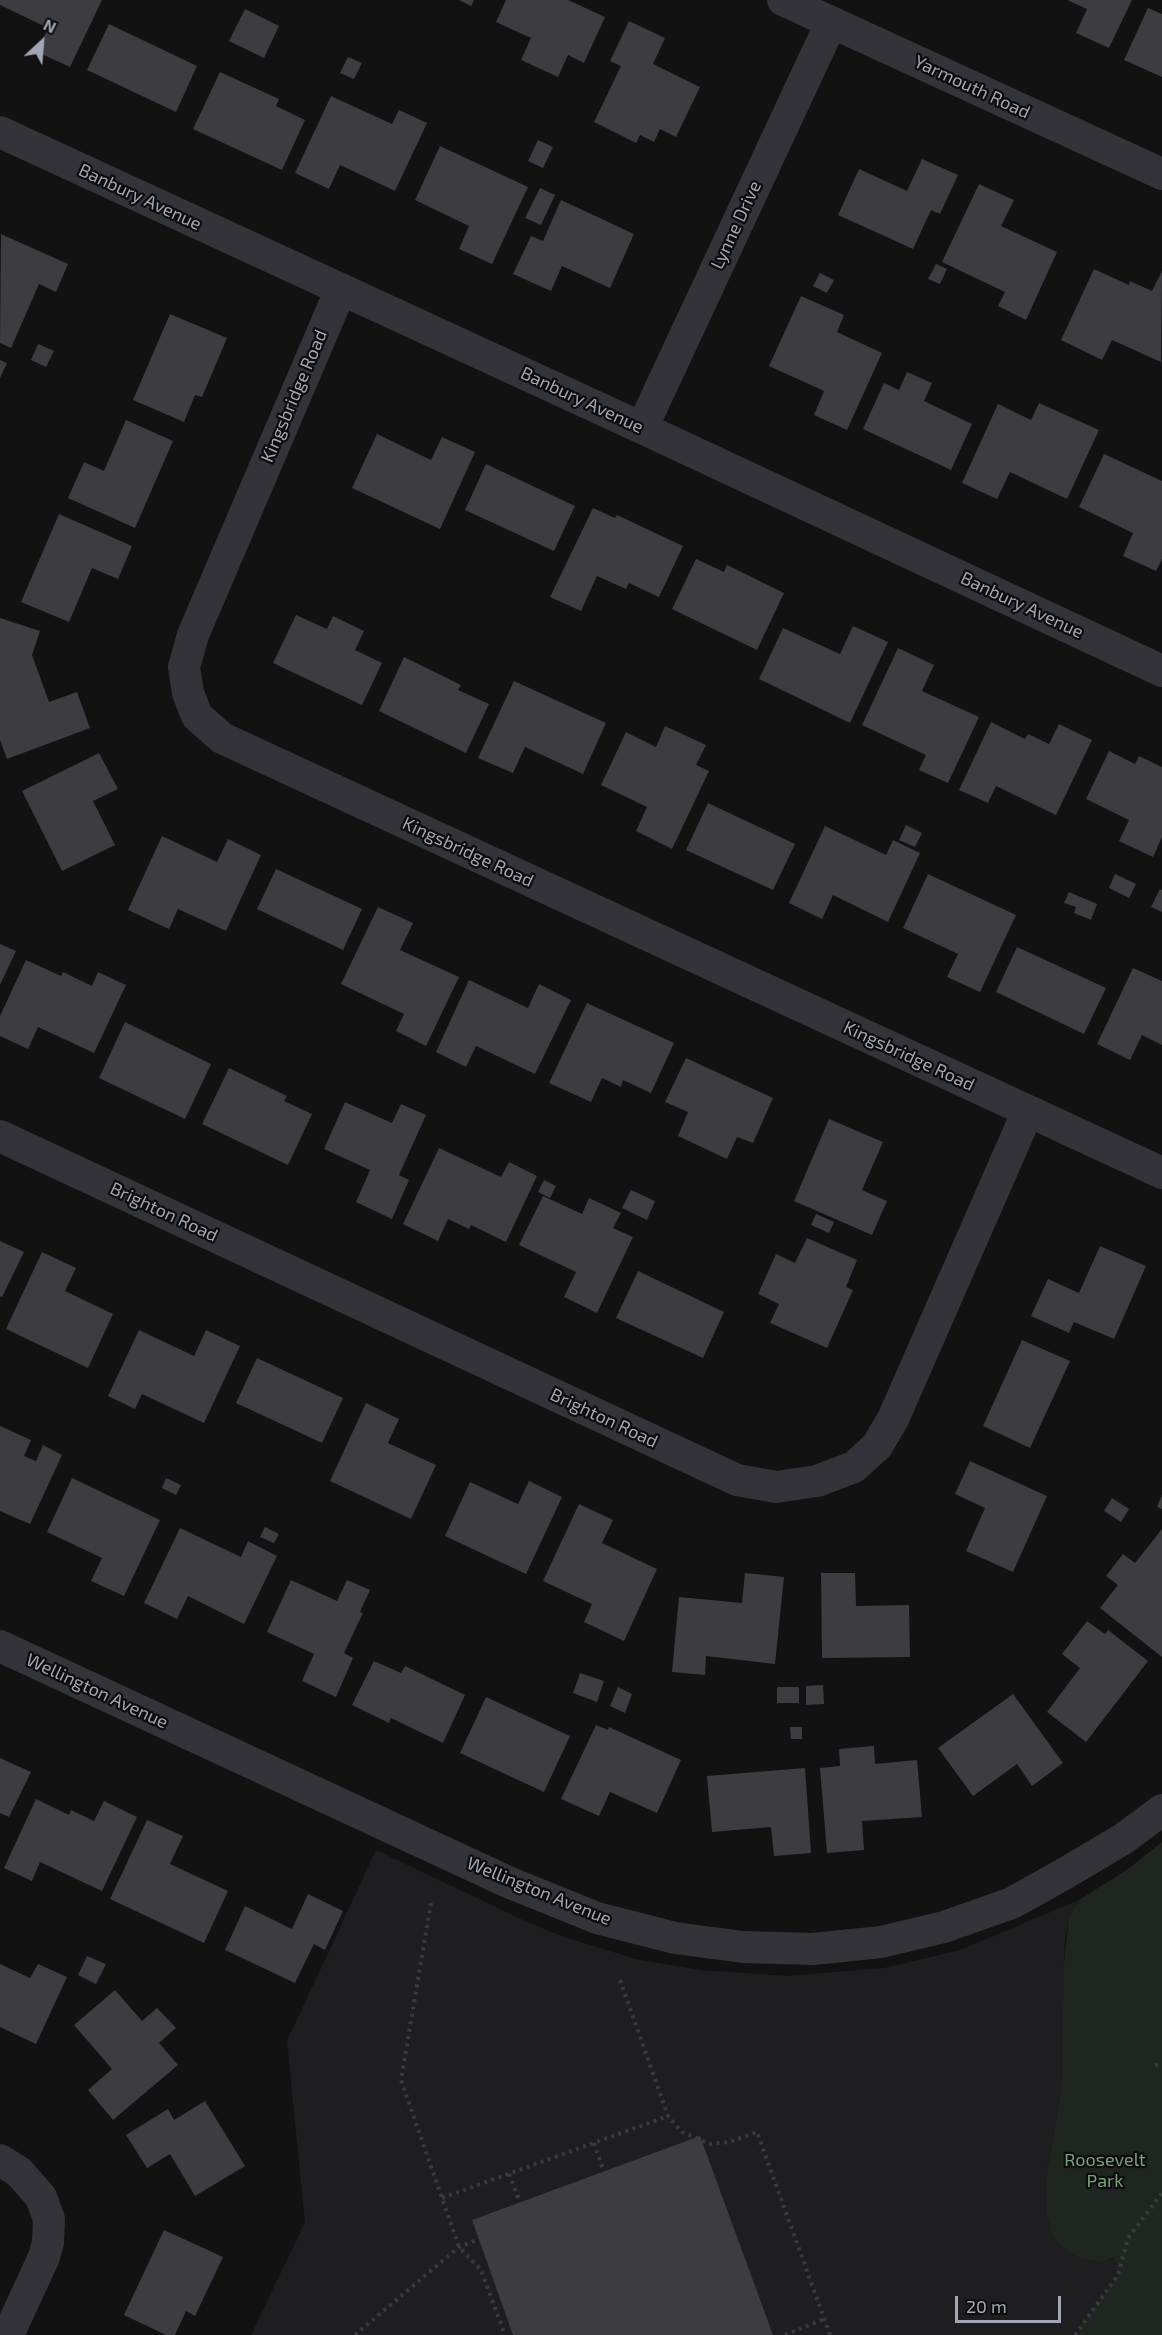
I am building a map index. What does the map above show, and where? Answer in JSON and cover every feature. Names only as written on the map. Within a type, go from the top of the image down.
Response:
[{"type":"street","name":"Yarmouth Road","points":[[783,0],[1162,174]]},
{"type":"street","name":"Lynne Drive","points":[[642,428],[831,22]]},
{"type":"street","name":"Banbury Avenue","points":[[0,132],[1162,671]]},
{"type":"street","name":"Kingsbridge Road","points":[[341,290],[193,635],[184,667],[188,693],[197,716],[222,738],[1162,1173]]},
{"type":"street","name":"Brighton Road","points":[[0,1136],[737,1480],[776,1487],[817,1481],[854,1467],[877,1446],[898,1408],[1028,1111]]},
{"type":"street","name":"Wellington Avenue","points":[[0,1646],[508,1882],[597,1918],[675,1938],[743,1947],[813,1948],[881,1942],[944,1927],[1022,1897],[1123,1839],[1162,1810]]},
{"type":"street","points":[[0,2160],[19,2172],[41,2197],[50,2219],[44,2257],[8,2335]]},
{"type":"path","points":[[431,1903],[401,2080],[459,2247],[481,2270],[505,2335]]},
{"type":"path","points":[[620,1980],[668,2116],[682,2132],[710,2144],[730,2142],[757,2132],[830,2335]]},
{"type":"path","points":[[1155,2065],[1162,2063]]},
{"type":"path","points":[[442,2198],[668,2116]]},
{"type":"path","points":[[594,2143],[604,2172]]},
{"type":"path","points":[[509,2174],[520,2202]]},
{"type":"path","points":[[1076,2335],[1118,2275],[1128,2238],[1162,2193]]},
{"type":"path","points":[[355,2335],[459,2247],[479,2239]]},
{"type":"path","points":[[785,2335],[824,2319]]},
{"type":"shaded area","points":[[376,1850],[561,1936],[636,1959],[701,1970],[788,1976],[884,1968],[960,1950],[1079,1900],[1069,1917],[1065,1939],[1061,2092],[1046,2177],[1067,2251],[1079,2258],[1100,2263],[1114,2257],[1118,2275],[1075,2335],[251,2335],[305,2222],[287,2041]]},
{"type":"green space","name":"Roosevelt Park","points":[[1162,1842],[1162,2335],[1075,2335],[1118,2275],[1114,2257],[1100,2263],[1079,2258],[1067,2251],[1053,2237],[1047,2214],[1046,2177],[1061,2092],[1064,1964],[1069,1917],[1079,1900],[1128,1869]]},
{"type":"building","points":[[0,0],[102,0],[70,67],[37,52],[48,28],[0,5]]},
{"type":"building","points":[[459,0],[474,0],[471,6]]},
{"type":"building","points":[[506,0],[568,0],[605,17],[584,63],[568,55],[558,77],[521,60],[531,38],[496,22]]},
{"type":"building","points":[[1067,0],[1132,0],[1109,48],[1076,33],[1087,9]]},
{"type":"building","points":[[1148,8],[1162,14],[1162,77],[1124,60]]},
{"type":"building","points":[[245,9],[279,26],[264,58],[229,41]]},
{"type":"building","points":[[629,21],[665,38],[653,64],[700,87],[676,137],[660,129],[654,142],[640,135],[636,143],[594,122],[621,66],[610,61]]},
{"type":"building","points":[[109,24],[197,66],[176,112],[87,70]]},
{"type":"building","points":[[348,57],[362,63],[354,79],[340,73]]},
{"type":"building","points":[[220,72],[279,99],[276,106],[305,120],[282,170],[193,129]]},
{"type":"building","points":[[331,96],[392,124],[399,110],[427,123],[395,191],[340,165],[329,189],[295,173]]},
{"type":"building","points":[[538,140],[553,147],[543,168],[528,161]]},
{"type":"building","points":[[440,146],[528,187],[492,264],[459,249],[469,226],[415,200]]},
{"type":"building","points":[[922,159],[958,175],[940,214],[931,210],[913,249],[838,215],[859,169],[907,191]]},
{"type":"building","points":[[979,184],[1014,200],[1001,226],[1057,252],[1026,320],[998,306],[1005,292],[942,262]]},
{"type":"building","points":[[540,188],[555,195],[541,225],[525,218]]},
{"type":"building","points":[[561,200],[634,234],[610,288],[562,266],[551,291],[513,274],[531,236],[543,241]]},
{"type":"building","points":[[1,234],[68,264],[56,292],[39,284],[11,348],[0,343]]},
{"type":"building","points":[[936,264],[947,269],[940,284],[928,279]]},
{"type":"building","points":[[1094,269],[1129,285],[1130,281],[1152,291],[1162,271],[1161,362],[1112,340],[1102,360],[1061,340]]},
{"type":"building","points":[[820,273],[834,280],[827,293],[813,286]]},
{"type":"building","points":[[801,296],[844,315],[837,332],[882,353],[847,430],[814,415],[824,391],[769,366]]},
{"type":"building","points":[[170,314],[227,338],[202,397],[195,395],[184,422],[133,400]]},
{"type":"building","points":[[38,344],[54,351],[46,367],[31,360]]},
{"type":"building","points":[[0,360],[7,363],[0,378]]},
{"type":"building","points":[[907,372],[932,383],[924,401],[972,424],[951,470],[863,429],[884,383],[899,390]]},
{"type":"building","points":[[1039,403],[1099,430],[1067,499],[1010,472],[997,499],[962,483],[998,404],[1031,420]]},
{"type":"building","points":[[126,420],[173,441],[135,528],[68,498],[84,462],[104,471]]},
{"type":"building","points":[[377,434],[431,460],[442,437],[475,452],[440,529],[352,488]]},
{"type":"building","points":[[1104,454],[1162,481],[1162,559],[1156,571],[1123,556],[1133,533],[1079,507]]},
{"type":"building","points":[[486,464],[575,506],[554,551],[465,510]]},
{"type":"building","points":[[593,508],[615,518],[617,515],[683,546],[659,597],[629,583],[626,589],[597,576],[581,611],[550,597]]},
{"type":"building","points":[[59,514],[132,546],[118,579],[92,568],[69,622],[21,602]]},
{"type":"building","points":[[696,559],[724,572],[727,565],[784,593],[757,650],[672,609]]},
{"type":"building","points":[[296,615],[327,629],[333,616],[364,631],[355,650],[382,663],[362,705],[273,663]]},
{"type":"building","points":[[0,618],[40,631],[32,655],[49,702],[77,692],[90,728],[7,759],[0,740]]},
{"type":"building","points":[[853,626],[888,642],[850,723],[759,679],[783,628],[840,654]]},
{"type":"building","points":[[898,648],[934,665],[922,691],[979,717],[948,783],[919,770],[926,755],[862,725]]},
{"type":"building","points":[[404,657],[461,685],[458,690],[489,704],[466,753],[379,711]]},
{"type":"building","points":[[514,681],[606,723],[583,774],[525,747],[513,773],[478,758]]},
{"type":"building","points":[[991,722],[1025,739],[1028,734],[1049,744],[1059,724],[1092,740],[1056,815],[996,786],[988,803],[959,790]]},
{"type":"building","points":[[665,726],[706,745],[696,765],[709,771],[672,849],[636,831],[647,807],[601,785],[626,732],[656,747]]},
{"type":"building","points":[[1109,751],[1135,764],[1139,756],[1162,767],[1162,837],[1153,857],[1119,841],[1129,820],[1086,799]]},
{"type":"building","points":[[99,753],[118,789],[93,801],[115,845],[62,871],[22,791]]},
{"type":"building","points":[[708,803],[795,844],[773,890],[686,850]]},
{"type":"building","points":[[906,825],[922,833],[915,847],[899,840]]},
{"type":"building","points":[[825,826],[886,855],[893,840],[920,853],[888,922],[833,895],[822,919],[789,903]]},
{"type":"building","points":[[162,836],[217,862],[228,839],[261,855],[226,931],[178,909],[169,929],[128,910]]},
{"type":"building","points":[[276,869],[362,909],[343,950],[257,909]]},
{"type":"building","points":[[928,874],[1016,915],[980,992],[947,977],[958,954],[903,928]]},
{"type":"building","points":[[1115,874],[1136,884],[1129,898],[1109,888]]},
{"type":"building","points":[[1160,889],[1162,890],[1162,912],[1151,907]]},
{"type":"building","points":[[1069,892],[1097,904],[1091,920],[1074,913],[1076,907],[1064,903]]},
{"type":"building","points":[[378,907],[413,923],[400,950],[459,977],[426,1046],[396,1031],[404,1014],[341,984]]},
{"type":"building","points":[[0,944],[16,951],[0,985]]},
{"type":"building","points":[[1017,947],[1106,988],[1084,1034],[996,992]]},
{"type":"building","points":[[26,960],[61,976],[63,972],[92,986],[98,972],[126,985],[94,1053],[38,1027],[28,1049],[0,1036],[0,1016]]},
{"type":"building","points":[[1133,968],[1162,981],[1162,1045],[1142,1035],[1130,1060],[1097,1044]]},
{"type":"building","points":[[469,980],[528,1008],[539,984],[571,1000],[535,1074],[476,1046],[466,1067],[436,1052]]},
{"type":"building","points":[[587,1003],[674,1043],[651,1093],[623,1080],[621,1087],[602,1078],[591,1102],[549,1083]]},
{"type":"building","points":[[125,1022],[211,1064],[185,1119],[99,1078]]},
{"type":"building","points":[[686,1058],[773,1098],[753,1143],[737,1137],[727,1159],[678,1136],[688,1112],[665,1102]]},
{"type":"building","points":[[229,1068],[287,1096],[284,1101],[312,1114],[288,1165],[202,1124]]},
{"type":"building","points":[[345,1102],[392,1123],[401,1104],[426,1115],[399,1175],[409,1180],[392,1219],[356,1202],[370,1170],[324,1149]]},
{"type":"building","points":[[829,1119],[883,1142],[862,1190],[887,1201],[872,1235],[794,1201]]},
{"type":"building","points":[[439,1148],[501,1177],[509,1162],[537,1176],[506,1242],[471,1225],[469,1229],[448,1219],[438,1241],[403,1224]]},
{"type":"building","points":[[544,1180],[556,1186],[550,1198],[538,1192]]},
{"type":"building","points":[[631,1190],[655,1201],[647,1220],[622,1208]]},
{"type":"building","points":[[543,1196],[582,1214],[589,1198],[621,1213],[613,1228],[633,1237],[597,1313],[564,1297],[576,1272],[519,1245]]},
{"type":"building","points":[[816,1214],[834,1222],[829,1233],[811,1225]]},
{"type":"building","points":[[807,1238],[857,1260],[846,1287],[853,1290],[827,1348],[770,1323],[779,1304],[758,1294],[776,1254],[795,1263]]},
{"type":"building","points":[[0,1241],[24,1252],[2,1297],[0,1296]]},
{"type":"building","points":[[1100,1246],[1146,1266],[1114,1339],[1074,1322],[1069,1333],[1031,1316],[1048,1279],[1079,1293]]},
{"type":"building","points":[[42,1252],[76,1268],[65,1291],[113,1314],[88,1368],[6,1329]]},
{"type":"building","points":[[638,1271],[724,1312],[703,1358],[616,1318]]},
{"type":"building","points":[[139,1330],[194,1356],[206,1330],[240,1346],[204,1423],[142,1394],[135,1409],[108,1396]]},
{"type":"building","points":[[1022,1340],[1070,1361],[1030,1448],[983,1426]]},
{"type":"building","points":[[257,1358],[343,1398],[322,1443],[236,1403]]},
{"type":"building","points":[[366,1403],[399,1419],[388,1443],[436,1465],[411,1519],[330,1481]]},
{"type":"building","points":[[0,1426],[31,1440],[24,1456],[36,1461],[43,1445],[62,1455],[30,1524],[0,1511]]},
{"type":"building","points":[[970,1461],[1047,1496],[1013,1572],[966,1551],[985,1508],[955,1494]]},
{"type":"building","points":[[72,1478],[160,1520],[124,1596],[91,1581],[102,1558],[47,1532]]},
{"type":"building","points":[[166,1478],[181,1485],[176,1495],[162,1488]]},
{"type":"building","points":[[529,1481],[562,1497],[526,1574],[445,1536],[470,1482],[518,1504]]},
{"type":"building","points":[[1162,1495],[1162,1509],[1157,1507]]},
{"type":"building","points":[[1112,1498],[1129,1509],[1121,1522],[1104,1511]]},
{"type":"building","points":[[579,1504],[613,1520],[602,1543],[657,1569],[624,1641],[584,1622],[592,1604],[543,1581]]},
{"type":"building","points":[[265,1527],[279,1534],[274,1543],[260,1537]]},
{"type":"building","points":[[180,1528],[241,1557],[248,1541],[277,1556],[244,1624],[188,1596],[177,1619],[144,1603]]},
{"type":"building","points":[[1162,1529],[1162,1657],[1100,1608],[1118,1585],[1106,1576],[1123,1554],[1135,1563]]},
{"type":"building","points":[[745,1573],[784,1577],[775,1664],[706,1656],[705,1675],[672,1672],[679,1597],[742,1603]]},
{"type":"building","points":[[821,1573],[855,1573],[856,1606],[909,1605],[910,1657],[822,1658]]},
{"type":"building","points":[[291,1580],[337,1601],[347,1580],[370,1590],[360,1612],[363,1613],[344,1653],[353,1658],[336,1697],[302,1681],[314,1654],[267,1632]]},
{"type":"building","points":[[1087,1621],[1105,1634],[1108,1630],[1148,1661],[1086,1742],[1047,1712],[1080,1668],[1062,1654]]},
{"type":"building","points":[[374,1661],[401,1673],[405,1666],[465,1695],[443,1743],[391,1718],[389,1723],[352,1705]]},
{"type":"building","points":[[580,1673],[604,1681],[597,1702],[573,1693]]},
{"type":"building","points":[[823,1685],[824,1704],[806,1705],[806,1686]]},
{"type":"building","points":[[618,1687],[632,1694],[625,1713],[610,1706]]},
{"type":"building","points":[[777,1687],[799,1687],[799,1703],[777,1703]]},
{"type":"building","points":[[1013,1694],[1063,1763],[1032,1786],[1017,1764],[973,1796],[938,1748]]},
{"type":"building","points":[[486,1697],[570,1736],[544,1792],[460,1753]]},
{"type":"building","points":[[596,1725],[608,1730],[609,1727],[681,1760],[657,1813],[610,1792],[599,1816],[561,1799]]},
{"type":"building","points":[[790,1727],[802,1727],[802,1739],[791,1739]]},
{"type":"building","points":[[874,1746],[875,1764],[917,1760],[922,1817],[862,1821],[864,1850],[827,1853],[820,1768],[840,1766],[839,1749]]},
{"type":"building","points":[[0,1758],[31,1772],[9,1817],[0,1813]]},
{"type":"building","points":[[805,1768],[811,1853],[774,1856],[771,1827],[712,1832],[707,1776]]},
{"type":"building","points":[[36,1799],[69,1815],[71,1810],[94,1821],[104,1801],[137,1817],[102,1891],[40,1862],[32,1881],[4,1868]]},
{"type":"building","points":[[147,1820],[183,1836],[170,1864],[228,1891],[204,1943],[110,1899]]},
{"type":"building","points":[[308,1894],[343,1911],[325,1950],[314,1944],[295,1983],[225,1950],[245,1906],[292,1929]]},
{"type":"building","points":[[87,1956],[106,1964],[96,1984],[78,1975]]},
{"type":"building","points":[[0,1964],[30,1978],[38,1964],[67,1977],[36,2044],[0,2027]]},
{"type":"building","points":[[115,1990],[142,2021],[157,2008],[176,2028],[159,2043],[178,2065],[113,2120],[88,2090],[112,2069],[74,2025]]},
{"type":"building","points":[[205,2101],[245,2166],[195,2196],[170,2154],[147,2168],[126,2135],[168,2109],[174,2120]]},
{"type":"building","points":[[700,2136],[773,2335],[513,2335],[472,2220]]},
{"type":"building","points":[[164,2230],[223,2257],[195,2316],[186,2311],[175,2335],[166,2335],[124,2315]]}]
